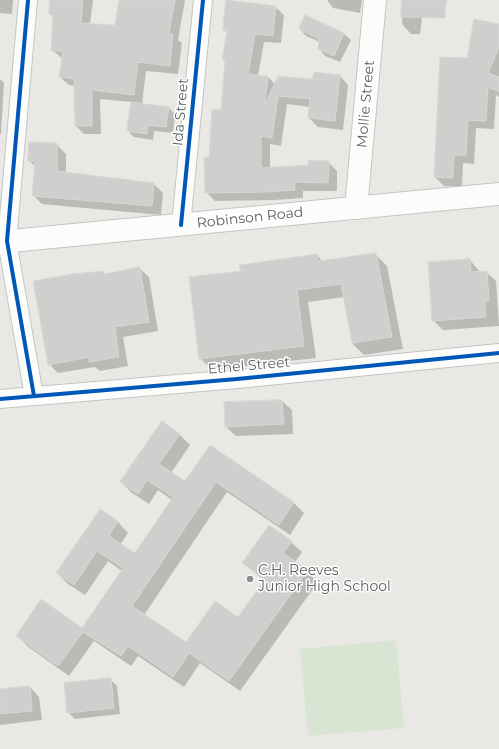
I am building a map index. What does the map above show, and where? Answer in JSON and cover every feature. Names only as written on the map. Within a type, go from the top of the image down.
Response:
[{"type":"main road","name":"Mollie Street","points":[[356,208],[375,0]]},
{"type":"main road","name":"Robinson Road","points":[[3,241],[499,194]]},
{"type":"street","points":[[28,0],[3,241],[34,396]]},
{"type":"street","name":"Ida Street","points":[[181,225],[202,0]]},
{"type":"street","name":"Ethel Street","points":[[0,399],[236,379],[499,353]]},
{"type":"green space","points":[[396,640],[404,728],[308,736],[300,649]]},
{"type":"building","points":[[50,0],[83,0],[81,23],[115,25],[119,0],[175,0],[169,33],[173,34],[170,66],[138,62],[134,95],[92,90],[92,126],[75,126],[74,79],[59,77],[63,51],[51,51],[53,15],[49,14]]},
{"type":"building","points":[[226,0],[276,6],[273,36],[255,34],[248,74],[268,76],[265,104],[278,76],[312,79],[314,72],[340,75],[335,121],[308,118],[310,99],[278,96],[272,138],[261,136],[261,168],[308,165],[308,160],[329,161],[328,183],[294,182],[295,190],[205,193],[204,157],[209,157],[212,109],[221,110],[225,60],[222,59],[227,31],[223,30]]},
{"type":"building","points":[[402,0],[446,0],[445,18],[401,17]]},
{"type":"building","points":[[305,15],[344,33],[334,56],[318,49],[319,39],[299,29]]},
{"type":"building","points":[[474,19],[499,24],[499,47],[488,73],[499,77],[499,92],[488,87],[486,121],[468,120],[466,155],[454,155],[453,178],[434,177],[440,57],[467,58]]},
{"type":"building","points":[[131,102],[169,107],[166,127],[148,125],[147,134],[127,131]]},
{"type":"building","points":[[29,142],[57,143],[57,171],[154,183],[152,206],[32,196],[35,161],[28,161]]},
{"type":"building","points":[[376,253],[392,337],[352,343],[341,284],[297,290],[304,346],[199,359],[189,277],[241,271],[239,265],[317,254],[318,261]]},
{"type":"building","points":[[470,259],[471,272],[487,271],[489,301],[485,301],[486,317],[432,321],[428,262]]},
{"type":"building","points":[[140,267],[149,322],[115,327],[119,357],[89,362],[89,357],[48,365],[33,281],[72,274],[104,271],[104,274]]},
{"type":"building","points":[[282,400],[284,424],[225,427],[224,402]]},
{"type":"building","points":[[162,421],[180,434],[159,464],[185,481],[210,445],[294,502],[279,525],[216,482],[132,606],[186,642],[215,601],[238,617],[265,579],[242,563],[269,525],[292,541],[283,553],[308,570],[229,681],[189,653],[173,677],[128,646],[121,656],[83,632],[58,666],[16,636],[41,599],[82,628],[123,568],[97,551],[74,585],[56,573],[100,509],[118,521],[109,536],[135,553],[173,497],[147,480],[138,494],[120,482]]},
{"type":"building","points":[[111,678],[114,708],[67,713],[64,683]]},
{"type":"building","points":[[30,686],[32,711],[0,714],[0,689]]},
{"type":"cycle path","points":[[28,0],[7,241],[34,396]]},
{"type":"cycle path","points":[[181,225],[203,0]]},
{"type":"cycle path","points":[[0,399],[237,379],[499,353]]},
{"type":"place","name":"C.H. Reeves Junior High School","points":[[250,579]]}]
